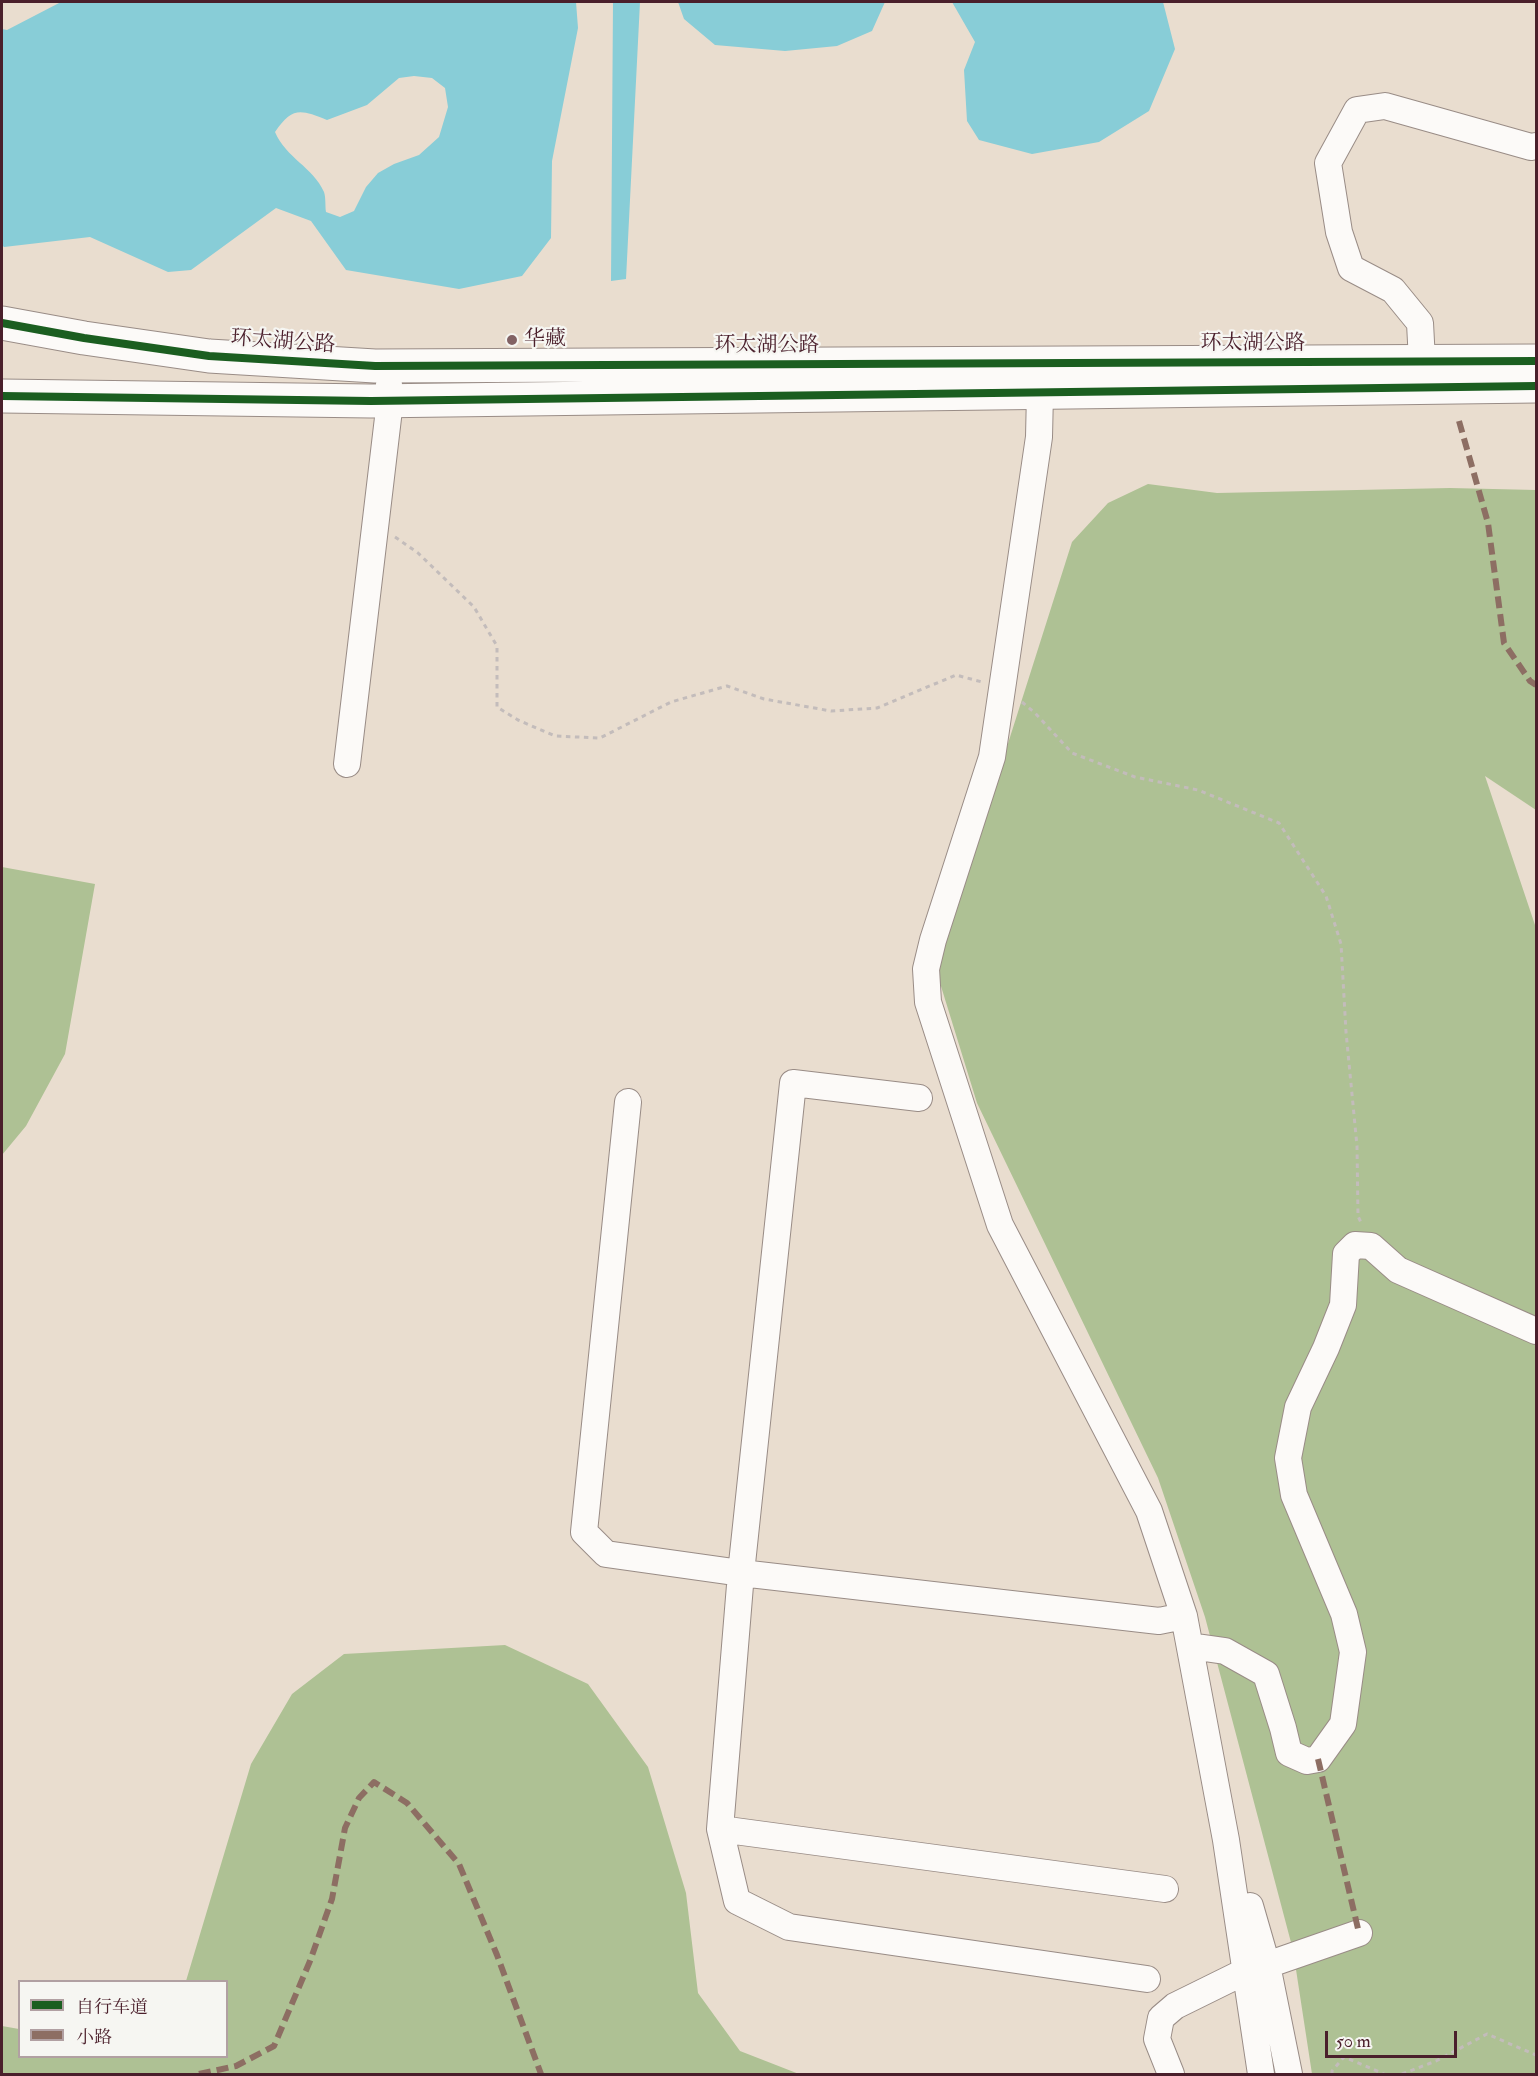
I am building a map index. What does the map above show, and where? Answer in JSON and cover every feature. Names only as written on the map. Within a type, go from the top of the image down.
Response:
[{"type":"highway","name":"环太湖公路","points":[[2,323],[84,338],[209,356],[388,366],[1423,374],[1536,386]]},
{"type":"highway","name":"环太湖公路","points":[[2,396],[390,401],[1040,393],[1423,374],[1536,361]]},
{"type":"street","points":[[1423,374],[1420,323],[1393,290],[1351,268],[1338,232],[1328,163],[1357,110],[1385,106],[1531,147],[1536,146]]},
{"type":"street","points":[[347,764],[390,401],[388,366]]},
{"type":"street","points":[[1040,393],[1039,437],[992,757],[933,940],[926,969],[928,1002],[1000,1225],[1149,1511],[1184,1616],[1226,1840],[1256,1968],[1289,2074]]},
{"type":"street","points":[[919,1098],[793,1083],[741,1573],[720,1829],[737,1901],[789,1927],[1147,1979]]},
{"type":"street","points":[[628,1102],[584,1532],[606,1554],[741,1573],[1159,1622],[1184,1616]]},
{"type":"street","points":[[1190,1646],[1225,1651],[1266,1674],[1289,1753],[1307,1761],[1318,1759],[1343,1724],[1353,1652],[1344,1614],[1294,1496],[1288,1458],[1298,1407],[1326,1348],[1343,1305],[1346,1254],[1354,1245],[1371,1246],[1398,1270],[1536,1331]]},
{"type":"street","points":[[720,1829],[1165,1889]]},
{"type":"street","points":[[1171,2074],[1157,2039],[1161,2018],[1175,2006],[1256,1968],[1359,1933]]},
{"type":"street","points":[[1256,1968],[1261,2074]]},
{"type":"path","points":[[375,524],[418,553],[474,607],[497,646],[497,707],[518,720],[555,736],[600,738],[671,702],[727,686],[764,699],[831,711],[877,708],[956,675],[1002,687],[1035,713],[1072,753],[1135,777],[1198,790],[1279,823],[1326,896],[1341,944],[1346,1032],[1357,1146],[1358,1216],[1371,1246]]},
{"type":"path","points":[[1402,2074],[1436,2061],[1487,2034],[1536,2055]]},
{"type":"path","points":[[1332,2074],[1344,2057],[1384,2074]]},
{"type":"green space","points":[[1148,484],[1217,493],[1450,488],[1536,490],[1536,810],[1485,776],[1536,928],[1536,2074],[1312,2074],[1293,1950],[1205,1617],[1158,1478],[977,1103],[936,970],[1072,542],[1108,503]]},
{"type":"green space","points":[[2,867],[95,884],[65,1054],[26,1126],[2,1155]]},
{"type":"green space","points":[[505,1645],[588,1684],[648,1767],[686,1893],[698,1993],[740,2051],[799,2074],[2,2074],[2,2026],[18,2029],[18,2058],[228,2058],[228,1980],[186,1980],[251,1764],[292,1694],[344,1654]]},
{"type":"water","points":[[61,2],[576,2],[578,28],[552,161],[551,238],[522,276],[459,289],[346,270],[311,221],[276,208],[191,270],[168,272],[90,237],[4,247],[2,245],[2,29],[7,30]],"holes":[[[414,76],[432,78],[445,88],[448,107],[439,137],[419,155],[394,164],[378,173],[366,187],[354,211],[340,217],[326,212],[325,194],[319,183],[286,149],[275,132],[281,124],[297,112],[327,120],[367,105],[399,78]]]},
{"type":"water","points":[[613,2],[640,2],[626,279],[611,281]]},
{"type":"water","points":[[678,2],[885,2],[872,31],[837,46],[785,51],[715,45],[684,19]]},
{"type":"water","points":[[952,2],[1163,2],[1175,49],[1149,111],[1099,142],[1032,154],[979,140],[967,121],[964,70],[975,42]]},
{"type":"marked path","points":[[1459,421],[1488,523],[1504,643],[1530,681],[1536,685]]},
{"type":"marked path","points":[[1318,1759],[1359,1933]]},
{"type":"marked path","points":[[199,2074],[236,2066],[274,2046],[310,1961],[332,1899],[345,1828],[359,1798],[374,1782],[407,1803],[459,1864],[497,1955],[541,2074]]},
{"type":"cycle path","points":[[2,323],[84,338],[209,356],[375,366],[1536,361]]},
{"type":"cycle path","points":[[2,396],[371,401],[1536,386]]},
{"type":"place","name":"华藏","points":[[512,340]]}]
